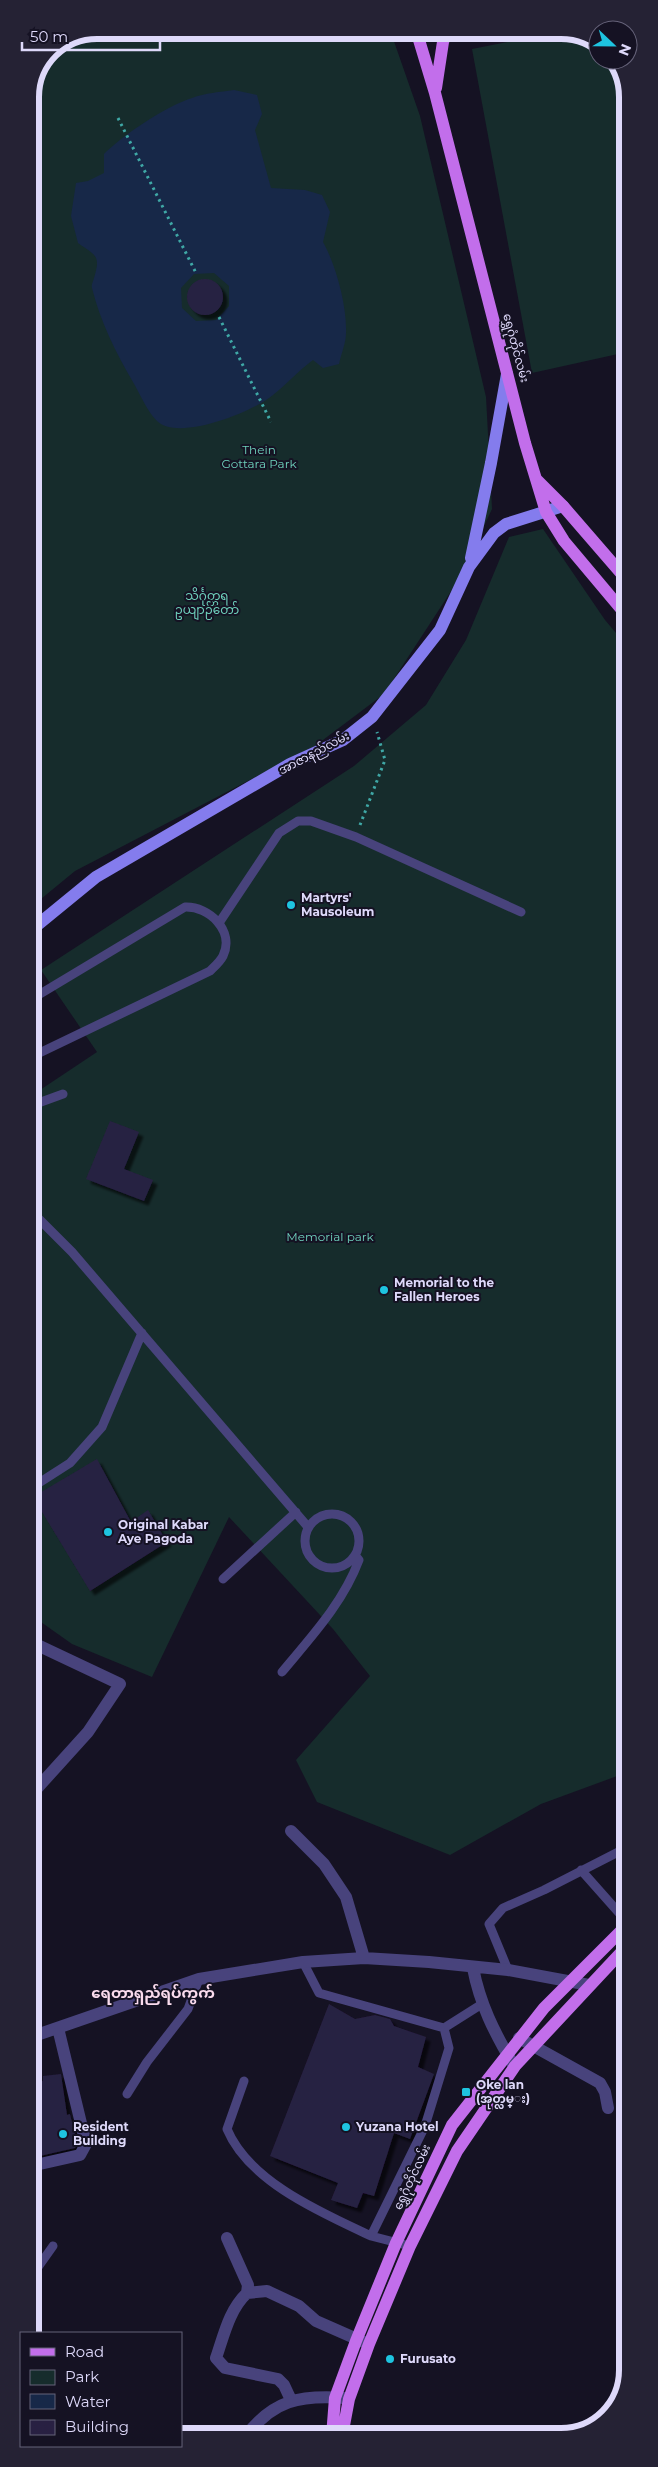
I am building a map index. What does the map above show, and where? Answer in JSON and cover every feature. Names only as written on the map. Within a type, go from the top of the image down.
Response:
[{"type":"main road","name":"ရွှေဂုံတိုင်လမ်း","points":[[419,39],[435,93],[546,512]]},
{"type":"main road","name":"ရွှေဂုံတိုင်လမ်း","points":[[435,93],[443,39]]},
{"type":"main road","points":[[469,567],[508,372]]},
{"type":"main road","points":[[536,479],[563,506],[619,571]]},
{"type":"main road","name":"အာဇာနည်လမ်း","points":[[39,924],[96,877],[290,764],[343,740],[372,717],[440,630],[476,554],[506,524],[563,506]]},
{"type":"main road","points":[[546,512],[564,541],[619,606]]},
{"type":"main road","name":"ရွှေဂုံတိုင်လမ်း","points":[[333,2428],[335,2398],[356,2341],[396,2243],[452,2125],[544,2008],[619,1932]]},
{"type":"main road","points":[[344,2428],[349,2399],[369,2344],[410,2246],[457,2151],[515,2066],[619,1954]]},
{"type":"street","points":[[39,1646],[120,1684],[88,1732],[39,1786]]},
{"type":"street","points":[[291,1830],[324,1864],[346,1897],[364,1958]]},
{"type":"street","points":[[39,2034],[200,1979],[303,1962],[364,1958],[429,1962],[473,1968],[508,1970],[589,1985]]},
{"type":"street","points":[[473,1968],[482,2004],[515,2066]]},
{"type":"street","points":[[39,2164],[80,2155],[86,2144],[58,2028]]},
{"type":"street","points":[[519,2038],[600,2083],[605,2092],[608,2108]]},
{"type":"street","points":[[226,2238],[248,2284],[247,2292],[232,2312],[216,2358],[225,2368],[278,2379],[284,2385],[291,2400]]},
{"type":"street","points":[[247,2292],[267,2292],[300,2306],[316,2321],[356,2341],[369,2344]]},
{"type":"street","points":[[254,2428],[273,2409],[291,2400],[349,2399]]},
{"type":"lane","points":[[219,924],[279,833],[298,821],[311,821],[356,837],[522,912]]},
{"type":"lane","points":[[39,995],[185,907],[204,910],[219,924],[226,945],[222,957],[210,971],[39,1053]]},
{"type":"lane","points":[[39,1102],[63,1094]]},
{"type":"lane","points":[[39,1219],[72,1252],[308,1527]]},
{"type":"lane","points":[[39,1483],[70,1463],[102,1427],[142,1333]]},
{"type":"lane","points":[[223,1579],[296,1512]]},
{"type":"lane","points":[[330,1514],[346,1518],[357,1530],[359,1547],[355,1555],[343,1566],[326,1568],[318,1564],[311,1559],[305,1543],[308,1527],[314,1520],[330,1514]]},
{"type":"lane","points":[[282,1672],[326,1618],[350,1583],[359,1560],[355,1555]]},
{"type":"lane","points":[[508,1970],[489,1924],[502,1908],[544,1890],[619,1851]]},
{"type":"lane","points":[[581,1870],[619,1913]]},
{"type":"lane","points":[[303,1962],[320,1993],[444,2028],[482,2004]]},
{"type":"lane","points":[[127,2094],[147,2062],[188,2010],[200,1979]]},
{"type":"lane","points":[[371,2236],[425,2126],[449,2048],[444,2028]]},
{"type":"lane","points":[[244,2081],[227,2128],[233,2143],[269,2180],[311,2208],[371,2236],[410,2246]]},
{"type":"lane","points":[[39,2266],[53,2246]]},
{"type":"path","points":[[118,118],[196,273]]},
{"type":"path","points":[[219,318],[271,422]]},
{"type":"path","points":[[356,837],[385,760],[372,717]]},
{"type":"green space","name":"Thein Gottara Park","points":[[393,39],[420,116],[486,397],[492,509],[459,579],[384,694],[315,746],[75,871],[39,901],[39,97],[43,75],[56,56],[75,43],[85,40]]},
{"type":"green space","points":[[522,39],[565,39],[588,46],[588,70],[612,70],[618,85],[619,354],[532,373],[472,49]]},
{"type":"green space","name":"Memorial park","points":[[543,529],[605,620],[619,637],[619,1775],[541,1804],[450,1855],[317,1802],[296,1760],[370,1676],[333,1629],[229,1517],[152,1677],[72,1644],[39,1621],[39,1091],[97,1052],[41,970],[354,766],[426,705],[466,640],[509,537]]},
{"type":"water","points":[[234,90],[257,95],[262,114],[255,130],[271,188],[305,190],[322,195],[330,212],[323,242],[332,262],[343,298],[346,322],[345,341],[339,364],[323,368],[313,360],[273,395],[249,409],[215,422],[198,426],[167,427],[153,417],[147,407],[115,348],[99,313],[92,287],[97,260],[93,254],[78,243],[71,216],[76,183],[88,181],[104,173],[104,154],[133,130],[158,114],[197,96]],"holes":[[[214,273],[229,286],[229,306],[216,320],[196,321],[182,308],[181,288],[194,274]]]},
{"type":"building","points":[[205,279],[212,280],[218,284],[222,290],[222,304],[218,310],[212,314],[205,315],[198,314],[192,310],[188,304],[187,297],[188,290],[192,284],[198,280]]},
{"type":"building","points":[[110,1121],[139,1132],[124,1169],[153,1180],[144,1201],[86,1179]]},
{"type":"building","name":"Original Kabar Aye Pagoda","points":[[97,1459],[131,1522],[148,1510],[167,1542],[90,1591],[39,1507],[39,1493]]},
{"type":"building","name":"Yuzana Hotel","points":[[329,2004],[355,2019],[375,2015],[390,2019],[394,2026],[426,2037],[418,2067],[434,2074],[410,2139],[394,2133],[374,2196],[363,2193],[357,2208],[331,2200],[338,2183],[270,2156]]},
{"type":"building","points":[[61,2074],[67,2115],[70,2114],[77,2143],[75,2148],[39,2156],[39,2082],[43,2081],[43,2076]]},
{"type":"place","name":"Martyrs' Mausoleum","points":[[291,905]]},
{"type":"place","name":"Memorial to the Fallen Heroes","points":[[384,1290]]},
{"type":"place","name":"Original Kabar Aye Pagoda","points":[[108,1532]]},
{"type":"place","name":"Oke lan (အုတ္လမ္း)","points":[[466,2092]]},
{"type":"place","name":"Yuzana Hotel","points":[[346,2127]]},
{"type":"place","name":"Resident Building","points":[[63,2134]]},
{"type":"place","name":"Furusato","points":[[390,2359]]},
{"type":"district","name":"ရေတာရှည်ရပ်ကွက်","points":[[153,1993]]},
{"type":"park label","name":"သိင်္ဂုတ္တရ ဥယျာဉ်တော်","points":[[207,603]]}]
